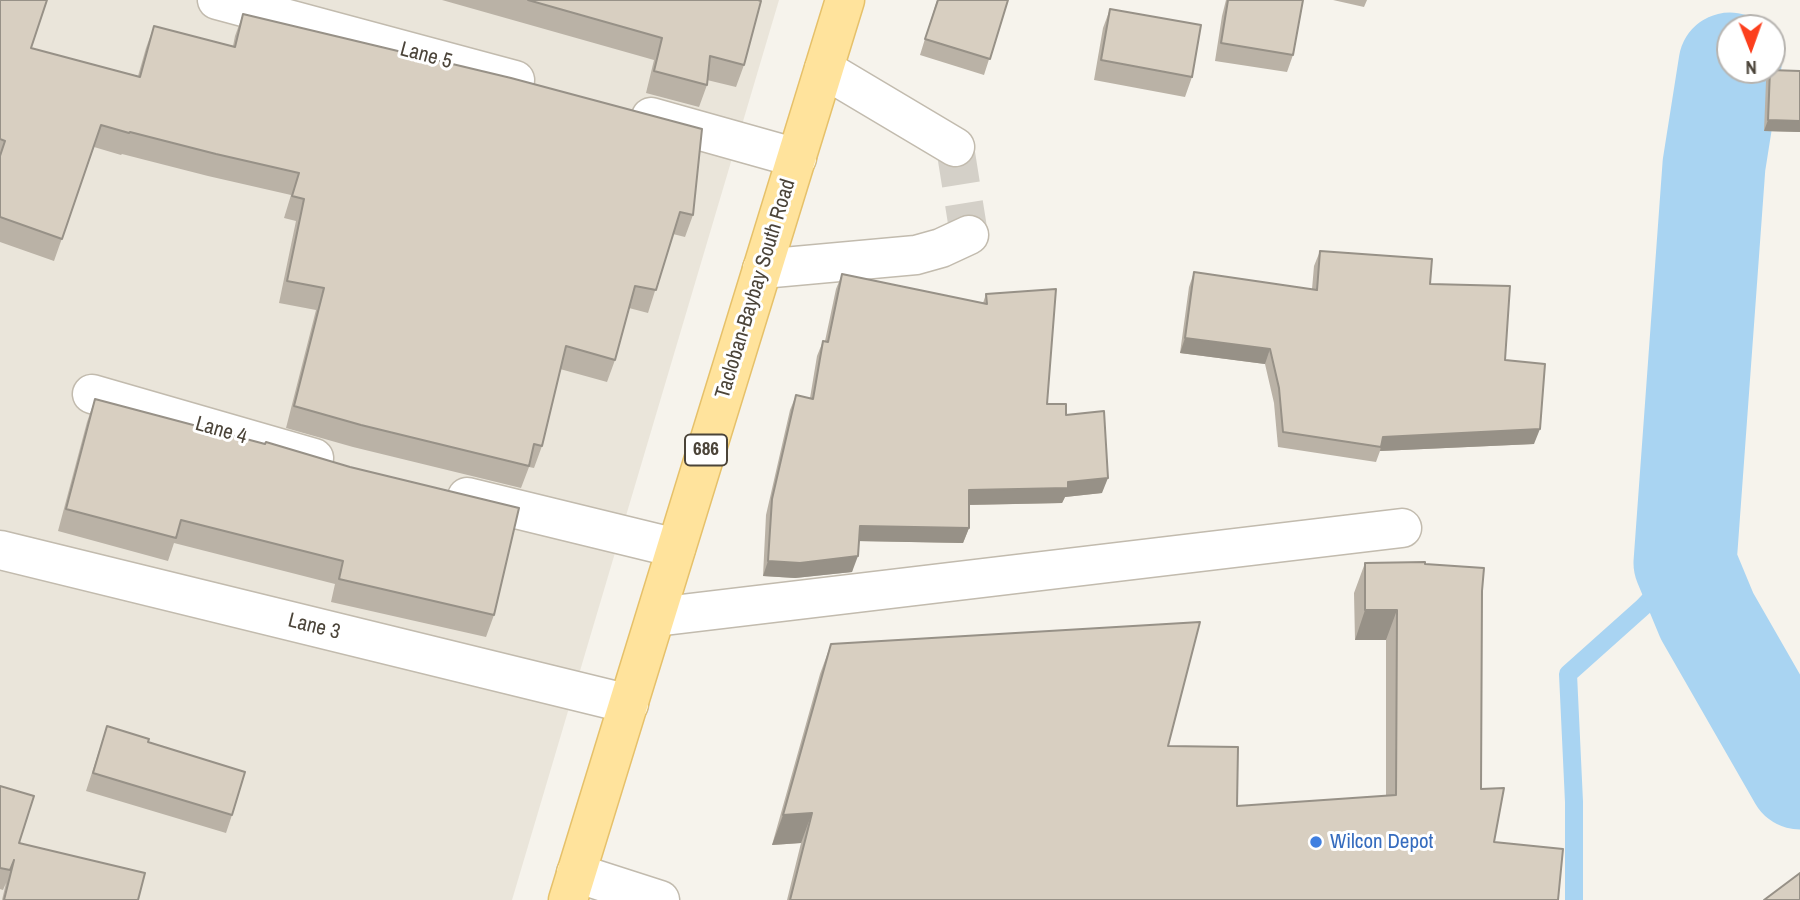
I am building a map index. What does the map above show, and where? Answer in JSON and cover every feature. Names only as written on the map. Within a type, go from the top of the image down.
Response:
[{"type":"main road","name":"Tacloban-Baybay South Road","points":[[572,886],[845,0]]},
{"type":"street","name":"Lane 5","points":[[217,0],[550,90]]},
{"type":"street","points":[[824,69],[955,146]]},
{"type":"street","points":[[617,108],[797,158]]},
{"type":"street","points":[[762,269],[916,255],[941,248],[969,235]]},
{"type":"street","name":"Lane 4","points":[[92,394],[347,468]]},
{"type":"street","points":[[428,487],[676,548]]},
{"type":"street","points":[[656,617],[1402,528]]},
{"type":"street","name":"Lane 3","points":[[0,550],[629,704]]},
{"type":"street","points":[[572,886],[660,900]]},
{"type":"shaded area","points":[[0,0],[779,0],[512,900],[0,900]]},
{"type":"building","points":[[0,0],[47,0],[31,48],[140,77],[154,26],[235,47],[243,14],[511,78],[702,129],[693,215],[680,212],[656,290],[635,286],[615,360],[566,346],[542,446],[534,444],[529,466],[294,406],[324,288],[287,281],[304,199],[292,196],[299,173],[101,125],[62,239],[0,217],[0,156],[5,141],[0,139]]},
{"type":"building","points":[[528,0],[761,1],[744,65],[710,56],[707,85],[654,71],[662,38]]},
{"type":"building","points":[[938,0],[1008,0],[990,59],[925,39]]},
{"type":"building","points":[[1228,0],[1303,0],[1293,55],[1221,43]]},
{"type":"building","points":[[1110,9],[1201,25],[1192,77],[1101,60]]},
{"type":"building","points":[[1786,71],[1800,71],[1800,121],[1768,120],[1769,84],[1786,84]]},
{"type":"building","points":[[1320,251],[1432,259],[1430,284],[1510,286],[1505,360],[1545,364],[1540,429],[1383,437],[1381,447],[1283,432],[1279,388],[1270,349],[1185,338],[1194,272],[1317,290]]},
{"type":"building","points":[[842,274],[987,304],[986,294],[1056,289],[1047,404],[1066,404],[1066,415],[1104,411],[1108,478],[1068,482],[1068,488],[969,490],[969,528],[860,526],[858,556],[800,563],[768,561],[772,499],[796,395],[813,399],[823,341],[828,342]]},
{"type":"building","points":[[95,399],[265,444],[266,442],[350,467],[519,508],[494,615],[339,579],[343,561],[181,520],[176,538],[66,509]]},
{"type":"building","points":[[1425,562],[1484,568],[1481,789],[1504,788],[1494,842],[1563,849],[1558,900],[790,900],[812,813],[783,815],[831,644],[1200,622],[1168,746],[1238,747],[1237,806],[1396,795],[1397,610],[1365,610],[1365,563]]},
{"type":"building","points":[[107,726],[149,739],[148,742],[245,772],[232,815],[93,773]]},
{"type":"building","points":[[0,786],[34,796],[19,843],[145,873],[138,900],[4,900],[14,860],[10,870],[0,868]]},
{"type":"building","points":[[1800,873],[1800,900],[1764,900]]},
{"type":"waterway","points":[[1727,84],[1714,165],[1685,563],[1707,616],[1800,778]]},
{"type":"waterway","points":[[1574,900],[1574,802],[1568,674],[1643,607],[1685,563]]},
{"type":"tunnel","points":[[955,147],[969,235]]},
{"type":"place","name":"Wilcon Depot","points":[[1316,842]]}]
